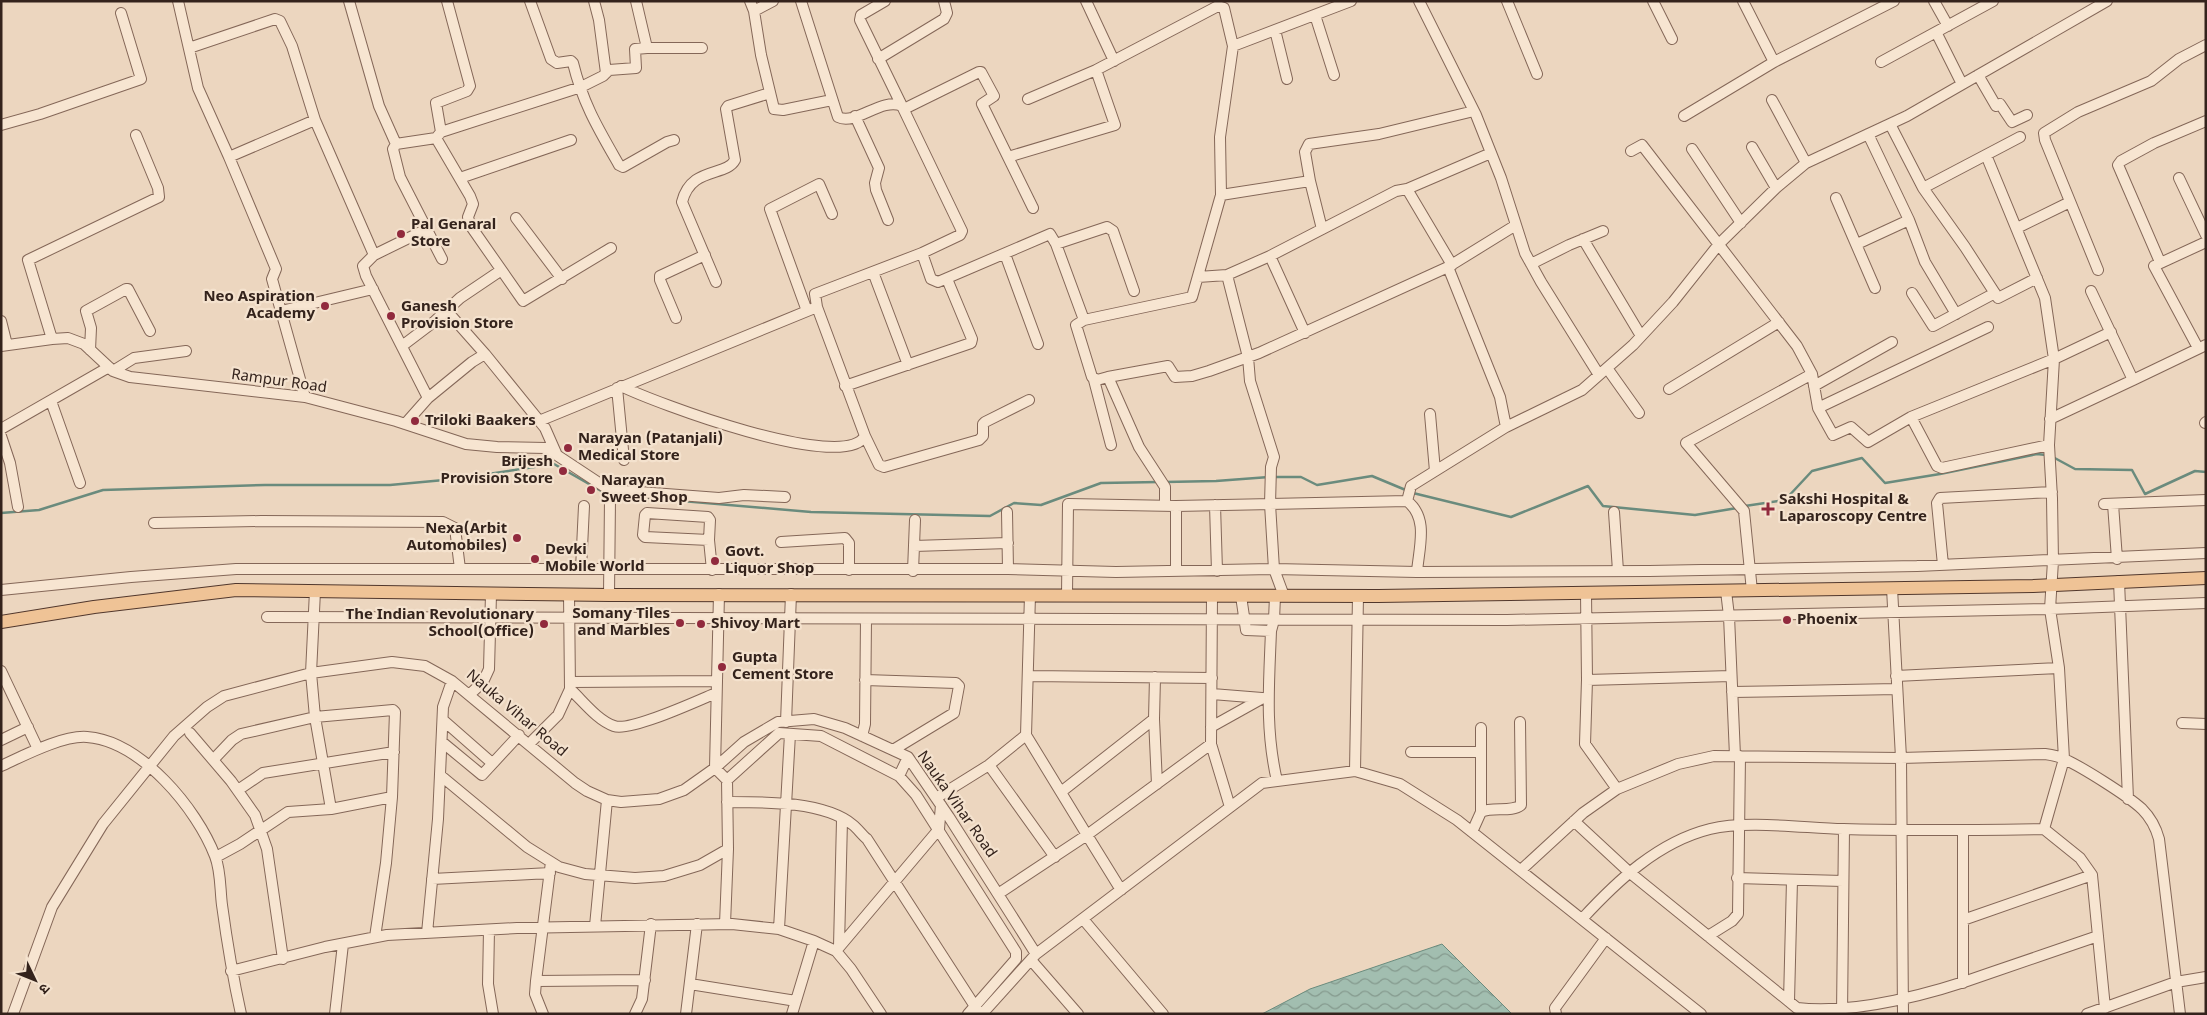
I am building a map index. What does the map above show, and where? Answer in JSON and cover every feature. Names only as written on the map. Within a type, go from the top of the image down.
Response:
[{"type":"main road","points":[[1,622],[94,607],[236,590],[609,595],[1358,596],[2052,585],[2206,578]]},
{"type":"street","points":[[178,1],[198,88],[276,269],[272,279],[304,397]]},
{"type":"street","points":[[349,1],[379,106],[396,144]]},
{"type":"street","points":[[447,1],[470,86],[467,91],[436,103],[439,135],[473,204],[468,217],[470,224],[500,270],[524,301],[611,248]]},
{"type":"street","points":[[530,1],[551,59],[558,63],[573,62],[579,88],[589,114],[620,166],[641,158],[667,142],[674,140]]},
{"type":"street","points":[[594,1],[599,20],[606,73]]},
{"type":"street","points":[[636,1],[647,48]]},
{"type":"street","points":[[773,1],[752,6],[761,55],[776,110],[832,100]]},
{"type":"street","points":[[800,1],[838,117],[847,119],[886,105],[896,104],[903,108]]},
{"type":"street","points":[[884,1],[860,17],[860,20],[962,231],[956,238],[815,294],[845,386],[865,436],[879,465],[884,467],[979,440],[983,436],[985,422],[1029,400]]},
{"type":"street","points":[[878,58],[944,19],[948,13],[944,1]]},
{"type":"street","points":[[1086,1],[1114,61]]},
{"type":"street","points":[[1233,46],[1351,1]]},
{"type":"street","points":[[1419,1],[1474,111],[1491,153],[1525,252],[1603,371],[1639,413]]},
{"type":"street","points":[[1507,1],[1537,74]]},
{"type":"street","points":[[1653,1],[1672,40]]},
{"type":"street","points":[[1743,1],[1774,62]]},
{"type":"street","points":[[1684,116],[1774,62],[1894,1]]},
{"type":"street","points":[[1934,1],[1948,26]]},
{"type":"street","points":[[1881,62],[1993,1]]},
{"type":"street","points":[[1067,595],[1068,504],[1170,506],[1270,504],[1409,494],[1435,470],[1506,427],[1582,390],[1641,336],[1673,302],[1718,244],[1776,188],[1806,163],[1890,124],[2107,1]]},
{"type":"street","points":[[1028,98],[1096,70],[1221,6],[1224,8],[1233,46],[1220,137],[1220,196],[1194,295],[1189,299],[1084,320],[1076,325],[1094,380],[1111,445]]},
{"type":"street","points":[[1,125],[40,114],[141,79],[121,13]]},
{"type":"street","points":[[1315,15],[1334,74]]},
{"type":"street","points":[[188,48],[275,19],[280,21],[292,46],[315,120],[374,255]]},
{"type":"street","points":[[1275,30],[1287,79]]},
{"type":"street","points":[[1936,32],[1962,84]]},
{"type":"street","points":[[2098,270],[2045,140],[2044,133],[2078,112],[2151,81],[2179,59],[2206,45]]},
{"type":"street","points":[[442,259],[425,230],[400,177],[393,156],[393,149],[396,144],[439,135],[579,88],[609,70],[636,68],[635,49],[702,48]]},
{"type":"street","points":[[1008,157],[1115,125],[1096,70]]},
{"type":"street","points":[[903,108],[980,72],[994,96],[982,104],[1033,208]]},
{"type":"street","points":[[1978,75],[1996,106],[2000,104],[2012,122],[2027,115]]},
{"type":"street","points":[[716,282],[682,202],[684,194],[699,177],[730,166],[735,160],[726,110],[728,106],[770,93]]},
{"type":"street","points":[[1772,100],[1806,163]]},
{"type":"street","points":[[1322,230],[1310,181],[1306,152],[1309,144],[1379,134],[1474,111]]},
{"type":"street","points":[[855,116],[879,168],[875,183],[876,190],[888,220]]},
{"type":"street","points":[[229,158],[315,120]]},
{"type":"street","points":[[2160,262],[2118,165],[2121,161],[2154,143],[2206,121]]},
{"type":"street","points":[[1890,124],[1923,188],[1998,298],[2037,278]]},
{"type":"street","points":[[1868,134],[1909,220],[1925,262],[1956,314]]},
{"type":"street","points":[[52,338],[28,260],[159,197],[158,188],[136,135]]},
{"type":"street","points":[[1923,188],[2020,137]]},
{"type":"street","points":[[460,178],[571,140]]},
{"type":"street","points":[[1631,151],[1642,146],[1797,346],[1812,374],[1818,408],[1833,435],[1851,428],[1868,442],[1911,418],[2054,359],[2111,332]]},
{"type":"street","points":[[1752,147],[1776,188]]},
{"type":"street","points":[[1692,149],[1741,223]]},
{"type":"street","points":[[1198,277],[1227,275],[1270,256],[1396,191],[1407,189],[1491,153]]},
{"type":"street","points":[[1986,155],[2045,298],[2054,359],[2049,445],[2053,561],[2050,609],[2059,668],[2064,759],[2044,829]]},
{"type":"street","points":[[2179,178],[2206,235]]},
{"type":"street","points":[[1220,196],[1310,181]]},
{"type":"street","points":[[807,311],[770,209],[819,184],[832,214]]},
{"type":"street","points":[[1407,189],[1450,266],[1500,397],[1506,427]]},
{"type":"street","points":[[1836,198],[1875,288]]},
{"type":"street","points":[[2017,228],[2070,202]]},
{"type":"street","points":[[516,218],[562,279]]},
{"type":"street","points":[[1857,244],[1909,220]]},
{"type":"street","points":[[1094,380],[1168,366],[1175,377],[1192,376],[1248,358],[1450,266],[1516,225]]},
{"type":"street","points":[[1056,244],[1107,227],[1111,228],[1134,291]]},
{"type":"street","points":[[425,230],[374,255],[363,266],[428,398]]},
{"type":"street","points":[[1532,264],[1603,231]]},
{"type":"street","points":[[922,252],[931,278],[938,282],[1050,234],[1056,244],[1084,320]]},
{"type":"street","points":[[1583,239],[1641,336]]},
{"type":"street","points":[[2050,419],[2202,346],[2154,268],[2160,262],[2206,242]]},
{"type":"street","points":[[1005,254],[1038,344]]},
{"type":"street","points":[[676,318],[660,276],[705,255]]},
{"type":"street","points":[[1270,256],[1305,333]]},
{"type":"street","points":[[402,346],[430,326],[460,298],[500,270]]},
{"type":"street","points":[[873,272],[908,365]]},
{"type":"street","points":[[1227,275],[1248,358],[1250,381],[1274,457],[1271,467],[1270,504],[1274,569],[1280,596],[1271,632],[1265,698],[1276,781]]},
{"type":"street","points":[[845,386],[971,343],[972,339],[947,278]]},
{"type":"street","points":[[90,350],[90,328],[86,311],[126,289],[128,289],[150,331]]},
{"type":"street","points":[[281,310],[373,289]]},
{"type":"street","points":[[2091,291],[2134,380]]},
{"type":"street","points":[[1912,293],[1933,326],[1995,293]]},
{"type":"street","points":[[539,421],[818,308]]},
{"type":"street","points":[[446,310],[485,354],[545,428],[556,453]]},
{"type":"street","points":[[1,320],[4,346]]},
{"type":"street","points":[[1669,390],[1779,322]]},
{"type":"street","points":[[1818,408],[1988,327]]},
{"type":"street","name":"Rampur Road","points":[[4,346],[52,338],[68,338],[84,344],[111,369],[130,377],[165,383],[304,397],[406,424],[466,444],[546,448],[556,453],[608,492]]},
{"type":"street","points":[[1814,386],[1892,342]]},
{"type":"street","points":[[1,429],[50,401],[134,358],[186,351]]},
{"type":"street","points":[[406,424],[428,398],[472,362],[485,354]]},
{"type":"street","points":[[1752,591],[1744,511],[1686,443],[1812,374]]},
{"type":"street","points":[[1108,377],[1139,446],[1163,483],[1170,506],[1176,571]]},
{"type":"street","points":[[619,387],[676,409],[796,444],[837,446],[855,443],[862,440],[865,436]]},
{"type":"street","points":[[619,387],[624,460]]},
{"type":"street","points":[[50,401],[80,483]]},
{"type":"street","points":[[1430,414],[1435,470]]},
{"type":"street","points":[[1911,418],[1937,466],[1942,468],[2049,445]]},
{"type":"street","points":[[1,436],[10,463],[18,507]]},
{"type":"street","points":[[609,595],[608,492],[626,491],[719,498],[744,495],[785,497]]},
{"type":"street","points":[[1943,565],[1936,503],[1940,498],[2052,492]]},
{"type":"street","points":[[1409,494],[1422,522],[1417,572]]},
{"type":"street","points":[[2117,559],[2109,504],[2206,500]]},
{"type":"street","points":[[1215,505],[1217,570]]},
{"type":"street","points":[[581,569],[584,506]]},
{"type":"street","points":[[1007,512],[1008,570]]},
{"type":"street","points":[[1614,512],[1618,572]]},
{"type":"street","points":[[709,540],[645,537],[643,535],[644,515],[647,513],[706,516],[710,520],[709,540],[712,570]]},
{"type":"street","points":[[154,523],[261,520],[443,522],[454,528],[460,569]]},
{"type":"street","points":[[913,571],[915,520]]},
{"type":"street","points":[[781,542],[844,538],[849,543],[849,570]]},
{"type":"street","points":[[914,546],[1008,543]]},
{"type":"street","points":[[1,590],[236,569],[1176,571],[1274,569],[1417,572],[1618,572],[1943,565],[2117,559],[2206,553]]},
{"type":"street","points":[[2118,582],[2128,799]]},
{"type":"street","points":[[1892,588],[1901,758],[1903,1014]]},
{"type":"street","points":[[1708,936],[1732,921],[1738,914],[1737,756],[1726,591]]},
{"type":"street","points":[[315,592],[311,673],[315,717],[331,809]]},
{"type":"street","points":[[1586,593],[1588,680],[1585,744],[1617,789]]},
{"type":"street","points":[[469,695],[483,682],[489,669],[491,594]]},
{"type":"street","points":[[529,744],[558,715],[570,686],[568,594]]},
{"type":"street","points":[[719,594],[717,619],[716,768],[727,780],[728,849],[725,924]]},
{"type":"street","points":[[786,722],[791,594]]},
{"type":"street","points":[[1030,595],[1026,734],[1121,890]]},
{"type":"street","points":[[1212,595],[1211,744],[1230,807]]},
{"type":"street","points":[[1241,596],[1246,630],[1271,632]]},
{"type":"street","points":[[1355,771],[1358,596]]},
{"type":"street","points":[[267,617],[1357,620],[1893,613],[2206,603]]},
{"type":"street","points":[[862,736],[865,724],[866,620]]},
{"type":"street","name":"Nauka Vihar Road","points":[[13,1014],[52,907],[62,889],[103,824],[174,736],[224,696],[311,673],[392,662],[425,666],[452,681],[575,783],[607,800],[621,802],[659,799],[684,790],[716,768],[744,742],[778,722],[814,718],[862,736],[908,757],[998,894],[1034,957],[1078,1014]]},
{"type":"street","points":[[1896,676],[2059,668]]},
{"type":"street","points":[[1,671],[4,685],[38,749]]},
{"type":"street","points":[[1028,676],[1212,678]]},
{"type":"street","points":[[1588,680],[1731,676]]},
{"type":"street","points":[[1155,677],[1154,719],[1157,784]]},
{"type":"street","points":[[866,680],[956,683],[959,686],[954,713],[893,750]]},
{"type":"street","points":[[427,933],[440,775],[443,707],[452,681]]},
{"type":"street","points":[[570,686],[716,681]]},
{"type":"street","points":[[570,686],[601,718],[617,727],[637,724],[716,693]]},
{"type":"street","points":[[1732,692],[1897,689]]},
{"type":"street","points":[[1212,694],[1265,698]]},
{"type":"street","points":[[1211,727],[1265,698]]},
{"type":"street","points":[[214,760],[232,740],[241,734],[315,717],[395,710],[392,797],[386,863],[375,937]]},
{"type":"street","points":[[1061,792],[1154,719]]},
{"type":"street","points":[[443,720],[492,763]]},
{"type":"street","points":[[1481,812],[1487,809],[1517,808],[1521,805],[1520,722]]},
{"type":"street","points":[[2182,724],[2206,724]]},
{"type":"street","points":[[1,740],[28,727]]},
{"type":"street","points":[[1472,832],[1481,812],[1481,728]]},
{"type":"street","points":[[190,733],[238,790],[255,815],[266,850],[283,959]]},
{"type":"street","points":[[727,780],[779,733],[821,736],[899,776],[916,794],[1017,955],[976,1012]]},
{"type":"street","points":[[779,929],[790,734]]},
{"type":"street","points":[[838,948],[939,829],[939,802],[989,765],[1026,734]]},
{"type":"street","points":[[442,742],[480,774],[483,774],[519,735]]},
{"type":"street","points":[[1,766],[38,749],[86,737],[123,749],[150,766],[187,806],[216,857],[231,971],[241,1014]]},
{"type":"street","points":[[998,894],[1088,836],[1211,744]]},
{"type":"street","points":[[238,790],[262,773],[394,752]]},
{"type":"street","points":[[1411,752],[1481,752]]},
{"type":"street","points":[[1520,870],[1574,821],[1617,789],[1678,764],[1714,756],[1901,758],[2045,754],[2064,759],[2128,799],[2141,808],[2149,817],[2159,839],[2180,1014]]},
{"type":"street","points":[[899,776],[908,757]]},
{"type":"street","points":[[989,765],[1054,857]]},
{"type":"street","points":[[976,1012],[1034,957],[1262,783],[1355,771],[1400,784],[1457,820],[1701,1014]]},
{"type":"street","points":[[440,775],[550,867]]},
{"type":"street","points":[[216,857],[288,812],[331,809],[392,797]]},
{"type":"street","points":[[595,926],[607,800]]},
{"type":"street","points":[[727,802],[803,805],[852,824],[867,839],[976,1012]]},
{"type":"street","points":[[842,820],[838,948],[881,1014]]},
{"type":"street","points":[[1574,821],[1629,872],[1797,1008],[1815,1013],[1842,1013],[1903,1002],[2098,936]]},
{"type":"street","points":[[1582,919],[1629,872],[1658,851],[1711,828],[1738,825],[1844,829],[2044,829],[2080,858],[2092,875],[2105,1008]]},
{"type":"street","points":[[1842,1013],[1844,829]]},
{"type":"street","points":[[1963,830],[1963,983]]},
{"type":"street","points":[[432,879],[550,867],[560,867],[600,875],[635,878],[664,876],[700,865],[728,849]]},
{"type":"street","points":[[543,1014],[535,994],[550,867]]},
{"type":"street","points":[[1963,920],[2092,875]]},
{"type":"street","points":[[1738,878],[1843,881]]},
{"type":"street","points":[[1789,1001],[1792,880]]},
{"type":"street","points":[[1083,919],[1164,1014]]},
{"type":"street","points":[[231,971],[375,937],[542,928],[651,924],[725,924],[779,929],[838,948]]},
{"type":"street","points":[[635,1014],[642,1000],[651,924]]},
{"type":"street","points":[[686,1014],[697,924]]},
{"type":"street","points":[[490,930],[488,984],[493,1014]]},
{"type":"street","points":[[1556,1014],[1555,1008],[1606,938]]},
{"type":"street","points":[[792,1014],[814,941]]},
{"type":"street","points":[[335,1014],[343,944]]},
{"type":"street","points":[[2092,1013],[2176,982],[2206,977]]},
{"type":"street","points":[[536,981],[644,980]]},
{"type":"street","points":[[690,984],[796,1001]]},
{"type":"water","points":[[1442,944],[1512,1014],[1262,1014],[1310,989]]},
{"type":"waterway","points":[[1745,506],[1785,500],[1812,471],[1862,458],[1885,483],[2037,454],[2046,455]]},
{"type":"waterway","points":[[2051,456],[2075,469],[2132,470],[2145,494],[2195,471],[2206,472]]},
{"type":"waterway","points":[[1,513],[39,510],[103,490],[265,485],[390,485],[455,479],[554,464],[603,492]]},
{"type":"waterway","points":[[1274,477],[1301,477],[1317,485],[1372,476],[1408,491]]},
{"type":"waterway","points":[[1165,482],[1269,477]]},
{"type":"waterway","points":[[612,495],[811,512],[990,516],[1014,503],[1041,505],[1101,483],[1159,482]]},
{"type":"waterway","points":[[1413,493],[1511,517],[1588,486],[1603,506],[1695,515],[1737,508]]},
{"type":"place","name":"Pal Genaral Store","points":[[401,234]]},
{"type":"place","name":"Neo Aspiration Academy","points":[[325,306]]},
{"type":"place","name":"Ganesh Provision Store","points":[[391,316]]},
{"type":"place","name":"Triloki Baakers","points":[[415,421]]},
{"type":"place","name":"Narayan (Patanjali) Medical Store","points":[[568,448]]},
{"type":"place","name":"Brijesh Provision Store","points":[[563,471]]},
{"type":"place","name":"Narayan Sweet Shop","points":[[591,490]]},
{"type":"place","name":"Sakshi Hospital & Laparoscopy Centre","points":[[1768,509]]},
{"type":"place","name":"Nexa(Arbit Automobiles)","points":[[517,538]]},
{"type":"place","name":"Devki Mobile World","points":[[535,559]]},
{"type":"place","name":"Govt. Liquor Shop","points":[[715,561]]},
{"type":"place","name":"Phoenix","points":[[1787,620]]},
{"type":"place","name":"Somany Tiles and Marbles","points":[[680,623]]},
{"type":"place","name":"The Indian Revolutionary School(Office)","points":[[544,624]]},
{"type":"place","name":"Shivoy Mart","points":[[701,624]]},
{"type":"place","name":"Gupta Cement Store","points":[[722,667]]}]
